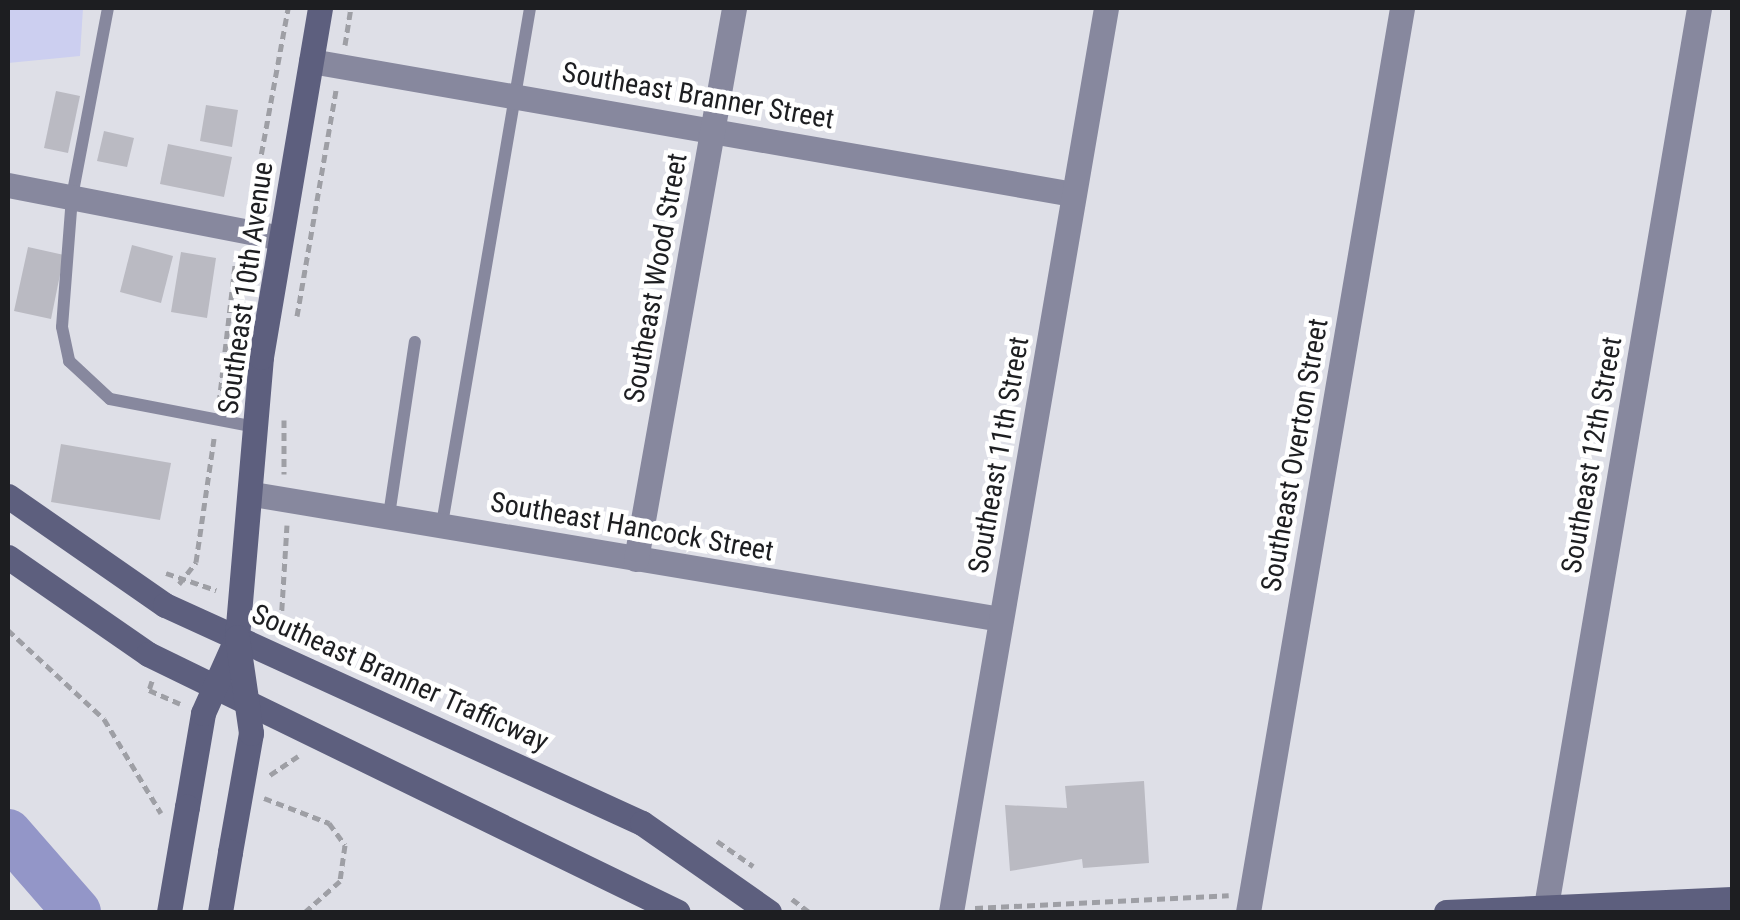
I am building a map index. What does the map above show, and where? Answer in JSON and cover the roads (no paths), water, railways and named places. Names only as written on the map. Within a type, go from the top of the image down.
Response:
[{"type":"main road","name":"Southeast 10th Avenue","points":[[220,912],[251,733],[237,637],[253,494],[256,427],[280,238],[320,8]]},
{"type":"main road","name":"Southeast Branner Trafficway","points":[[8,496],[172,608],[642,824],[770,912]]},
{"type":"main road","points":[[8,557],[158,659],[678,912]]},
{"type":"main road","name":"Southeast 10th Avenue","points":[[169,912],[203,713],[237,637]]},
{"type":"main road","points":[[1446,912],[1732,899]]},
{"type":"street","name":"Southeast Wood Street","points":[[636,559],[734,8]]},
{"type":"street","name":"Southeast 11th Street","points":[[962,910],[1001,619],[1106,8]]},
{"type":"street","name":"Southeast Overton Street","points":[[1239,904],[1402,8]]},
{"type":"street","name":"Southeast 12th Street","points":[[1546,910],[1699,8]]},
{"type":"street","name":"Southeast Branner Street","points":[[311,60],[1074,194]]},
{"type":"street","points":[[8,185],[280,238]]},
{"type":"street","name":"Southeast Hancock Street","points":[[253,494],[284,496],[1001,619]]},
{"type":"lane","points":[[108,8],[72,198],[62,327],[70,361],[110,400],[256,427]]},
{"type":"lane","points":[[442,524],[530,8]]},
{"type":"lane","points":[[389,515],[416,342]]},
{"type":"waterway","points":[[8,833],[77,912]]}]
